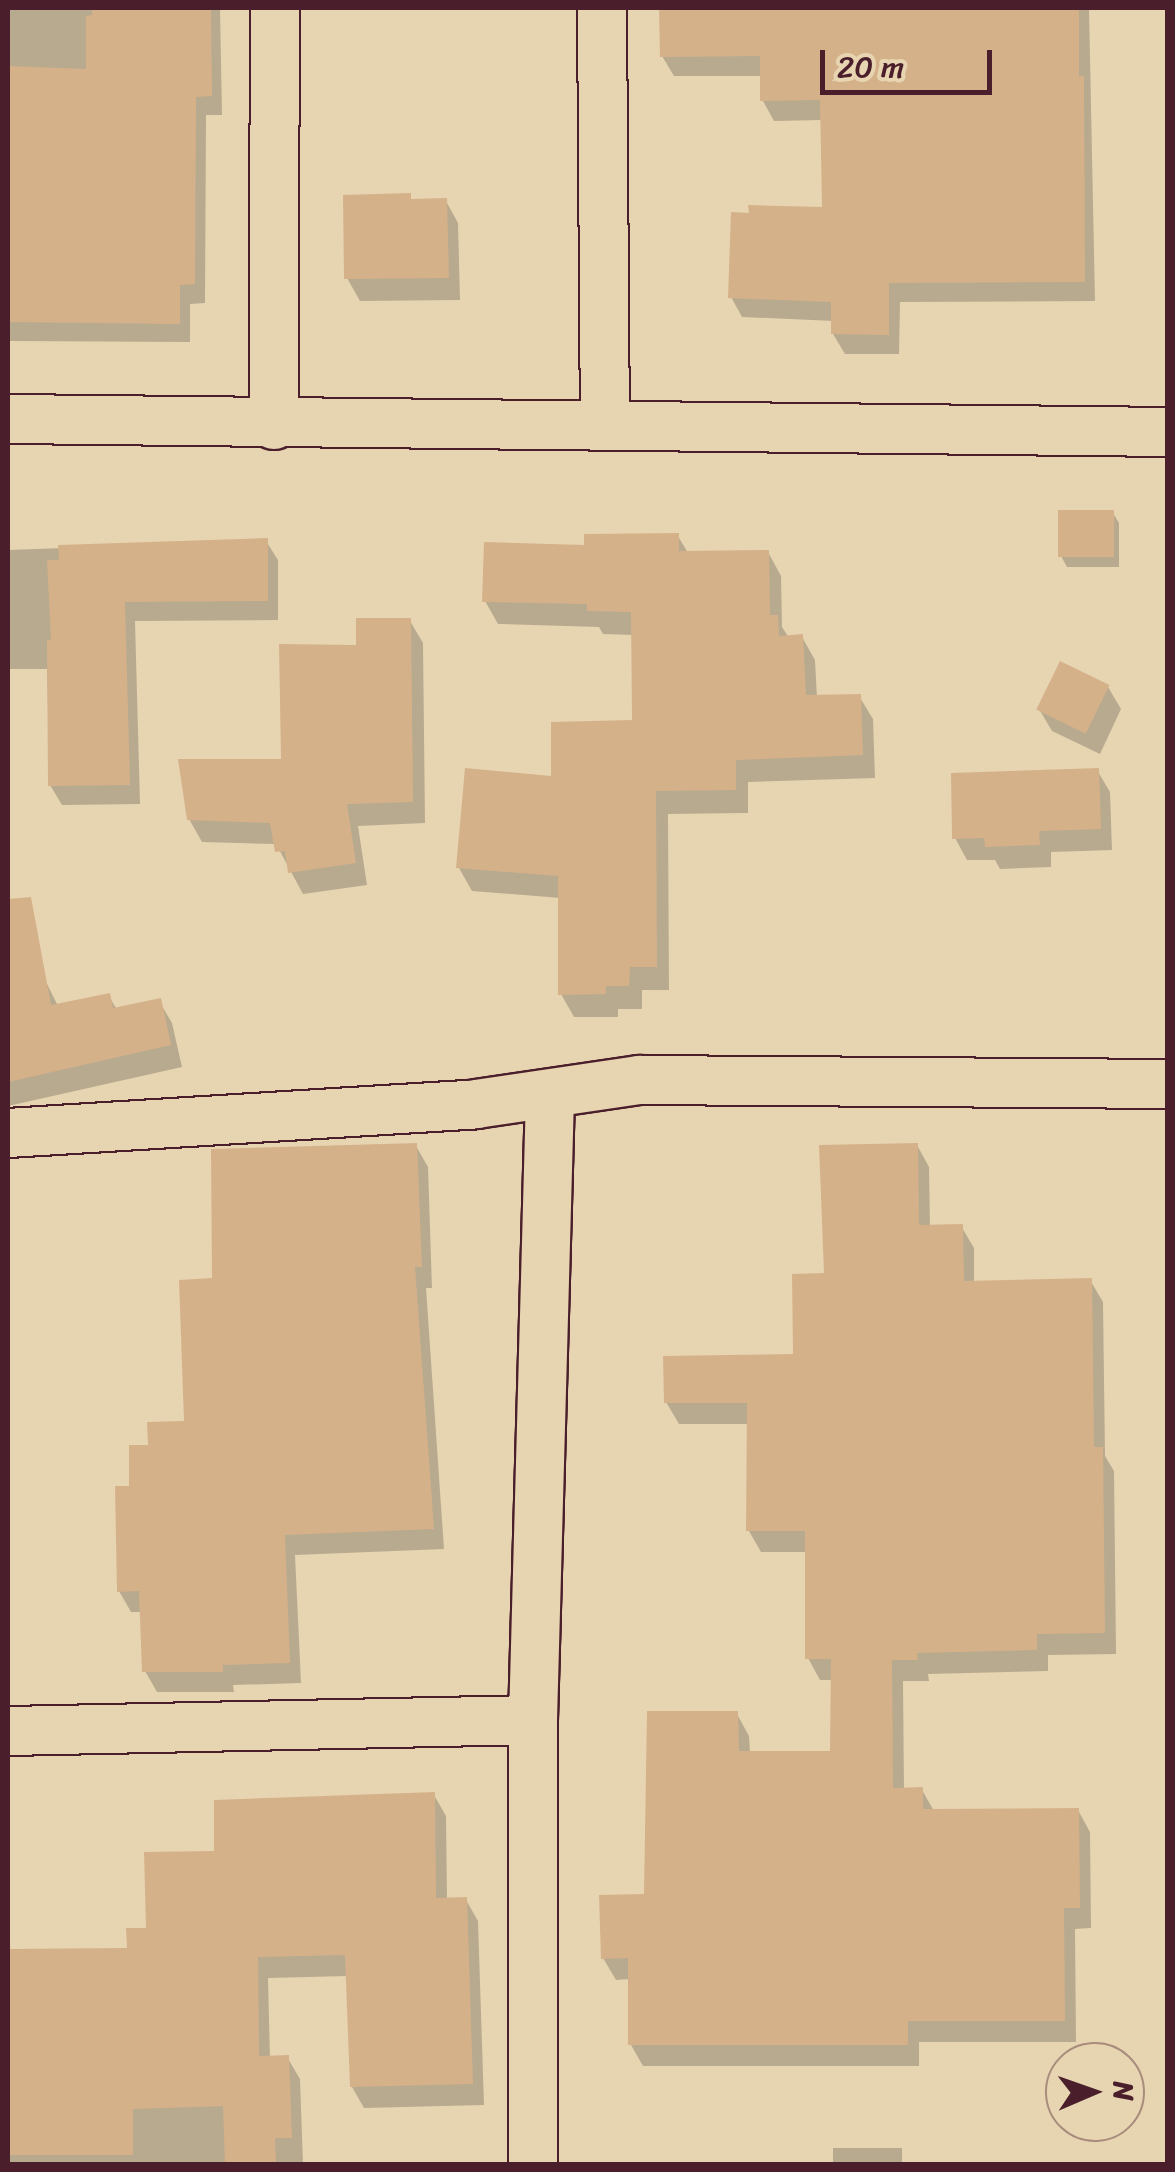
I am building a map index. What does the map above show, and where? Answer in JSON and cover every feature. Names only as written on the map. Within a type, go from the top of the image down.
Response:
[{"type":"street","points":[[274,425],[275,8]]},
{"type":"street","points":[[602,8],[605,426]]},
{"type":"street","points":[[8,419],[274,425],[1168,432]]},
{"type":"street","points":[[8,1133],[476,1104],[640,1080],[1168,1084]]},
{"type":"street","points":[[534,2164],[534,1720],[550,1095]]},
{"type":"street","points":[[8,1731],[534,1720]]},
{"type":"building","points":[[92,8],[211,8],[212,96],[196,97],[195,284],[180,285],[180,324],[8,322],[8,66],[86,69],[86,16],[92,15]]},
{"type":"building","points":[[659,8],[1079,8],[1079,76],[1084,76],[1085,282],[889,283],[889,335],[831,334],[831,302],[728,298],[731,212],[749,213],[748,205],[822,207],[820,100],[760,101],[760,56],[660,57]]},
{"type":"building","points":[[411,193],[411,199],[447,198],[449,278],[344,279],[343,195]]},
{"type":"building","points":[[1058,510],[1114,510],[1114,557],[1058,557]]},
{"type":"building","points":[[679,533],[679,551],[769,550],[770,615],[778,615],[779,636],[803,634],[806,695],[861,694],[863,755],[736,760],[736,790],[656,791],[657,967],[630,967],[629,986],[606,986],[606,994],[558,995],[558,876],[456,868],[465,768],[551,776],[551,722],[632,720],[631,612],[587,611],[587,604],[482,602],[484,542],[584,545],[584,534]]},
{"type":"building","points":[[268,538],[268,601],[125,602],[130,785],[48,786],[47,640],[51,640],[47,560],[59,560],[58,545]]},
{"type":"building","points":[[356,618],[411,618],[413,802],[347,804],[356,863],[288,873],[285,851],[275,852],[270,823],[187,820],[178,759],[281,759],[279,644],[356,645]]},
{"type":"building","points":[[1060,661],[1109,685],[1086,734],[1036,710]]},
{"type":"building","points":[[1099,768],[1101,829],[1039,831],[1040,845],[985,847],[984,838],[952,839],[951,773]]},
{"type":"building","points":[[31,897],[51,1005],[110,993],[113,1008],[161,998],[171,1045],[8,1082],[8,899]]},
{"type":"building","points":[[417,1143],[422,1267],[415,1267],[434,1529],[285,1535],[290,1663],[223,1665],[223,1672],[142,1672],[139,1591],[117,1592],[115,1486],[129,1486],[129,1445],[148,1445],[147,1422],[184,1421],[179,1280],[212,1278],[211,1149]]},
{"type":"building","points":[[918,1143],[919,1225],[963,1224],[964,1281],[1092,1278],[1094,1447],[1103,1447],[1105,1633],[1037,1634],[1037,1650],[917,1653],[918,1660],[892,1660],[893,1788],[923,1787],[923,1809],[1079,1808],[1080,1908],[1064,1908],[1065,2021],[908,2021],[908,2045],[628,2045],[628,1958],[601,1959],[599,1895],[644,1894],[647,1711],[738,1711],[739,1751],[830,1751],[831,1659],[805,1659],[805,1531],[746,1531],[747,1403],[664,1403],[663,1356],[793,1354],[792,1274],[824,1273],[819,1145]]},
{"type":"building","points":[[435,1792],[436,1898],[467,1897],[473,2084],[350,2087],[345,1955],[258,1957],[259,2056],[289,2055],[292,2138],[275,2138],[276,2164],[225,2164],[223,2106],[133,2109],[133,2155],[8,2155],[8,1949],[127,1948],[126,1928],[146,1928],[144,1852],[214,1851],[214,1800]]}]
